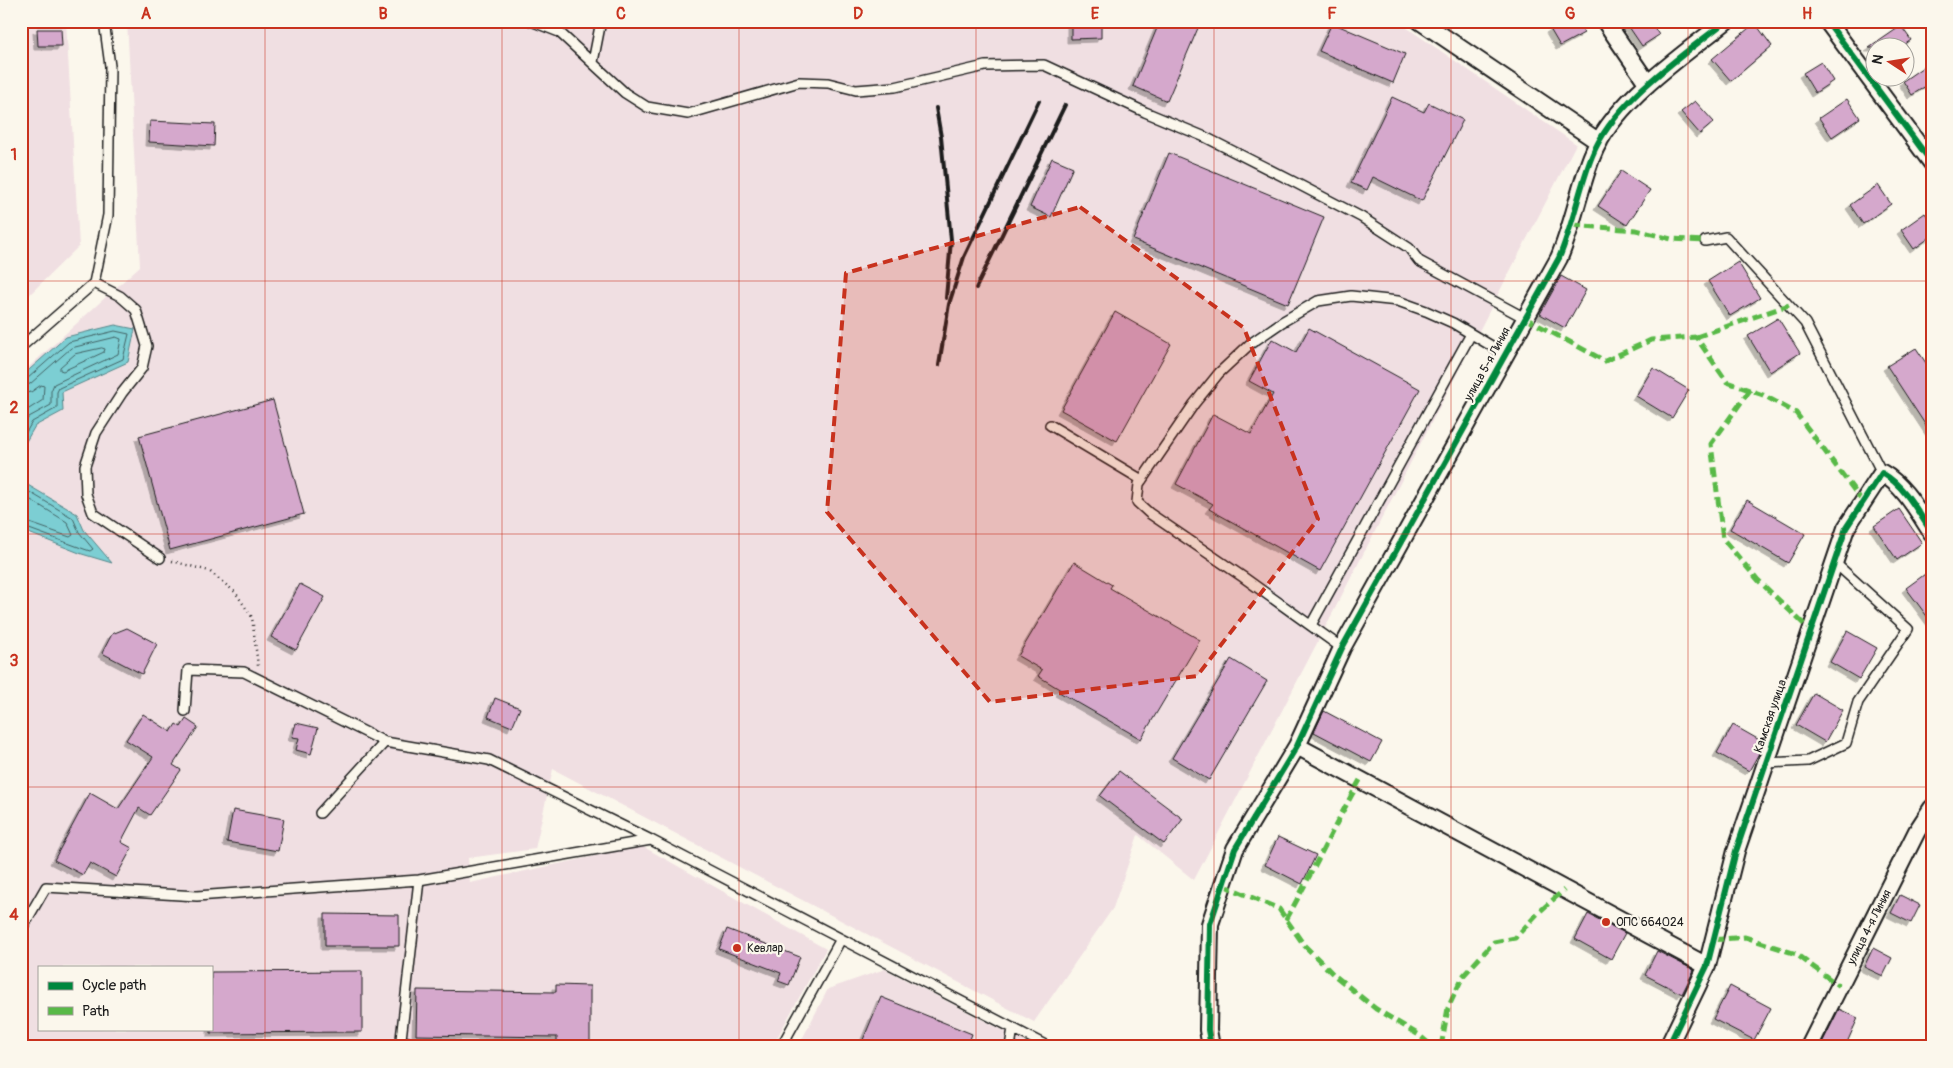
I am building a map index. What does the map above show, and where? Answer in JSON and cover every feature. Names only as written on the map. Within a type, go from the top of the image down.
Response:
[{"type":"street","points":[[1420,21],[1600,142]]},
{"type":"street","points":[[1605,21],[1648,84]]},
{"type":"street","name":"улица 5-я Линия","points":[[1211,1047],[1208,1030],[1210,924],[1235,849],[1297,746],[1342,648],[1559,258],[1569,233],[1592,155],[1604,133],[1623,109],[1648,84],[1726,21]]},
{"type":"street","points":[[1827,21],[1932,163]]},
{"type":"street","points":[[1882,473],[1893,480],[1912,503],[1932,533]]},
{"type":"street","name":"Камская улица","points":[[1668,1047],[1707,966],[1736,852],[1846,528],[1882,473]]},
{"type":"street","points":[[1297,746],[1707,966]]},
{"type":"street","name":"улица 4-я Линия","points":[[1809,1047],[1917,831],[1932,808]]},
{"type":"lane","points":[[21,347],[94,283],[108,215],[110,66],[104,21]]},
{"type":"lane","points":[[531,21],[559,32],[626,93],[647,107],[688,114],[799,82],[828,83],[856,90],[895,87],[985,66],[1044,65],[1145,112],[1205,137],[1294,182],[1360,217],[1409,248],[1419,261],[1525,318]]},
{"type":"lane","points":[[593,62],[601,21]]},
{"type":"lane","points":[[1705,241],[1726,237],[1805,322],[1882,473]]},
{"type":"lane","points":[[94,283],[120,296],[136,310],[147,346],[142,368],[96,432],[85,466],[86,494],[93,513],[160,558]]},
{"type":"lane","points":[[1342,648],[1141,507],[1137,502],[1137,492],[1142,480],[1194,404],[1219,373],[1250,344],[1318,301],[1351,296],[1398,301],[1426,311],[1505,354]]},
{"type":"lane","points":[[1311,626],[1471,334]]},
{"type":"lane","points":[[1050,425],[1142,480]]},
{"type":"lane","points":[[1766,763],[1808,761],[1846,743],[1858,702],[1908,629],[1835,563]]},
{"type":"lane","points":[[185,711],[188,670],[244,672],[385,742],[489,760],[652,840],[1049,1047]]},
{"type":"lane","points":[[320,813],[385,742]]},
{"type":"lane","points":[[21,930],[46,887],[197,896],[419,880],[652,840]]},
{"type":"lane","points":[[418,1047],[401,1039],[419,880]]},
{"type":"lane","points":[[781,1047],[841,939]]},
{"type":"lane","points":[[1010,1047],[1013,1028]]},
{"type":"path","points":[[160,558],[209,571],[236,592],[252,617],[260,680]]},
{"type":"highlighted area","points":[[1080,207],[1244,328],[1318,519],[1197,676],[990,702],[827,512],[846,273]]},
{"type":"shaded area","points":[[21,21],[66,21],[79,246],[21,303]]},
{"type":"shaded area","points":[[127,21],[1397,21],[1576,144],[1194,880],[1138,835],[1113,908],[1034,1022],[553,769],[535,849],[468,858],[470,883],[642,846],[826,949],[772,1047],[21,1047],[21,374],[140,266]]},
{"type":"shaded area","points":[[885,969],[1035,1047],[798,1047],[828,989]]},
{"type":"water","points":[[115,325],[135,329],[128,362],[62,392],[63,411],[35,426],[21,450],[21,377],[66,337]]},
{"type":"water","points":[[21,481],[77,514],[84,530],[112,563],[82,554],[21,530]]},
{"type":"building","points":[[1071,21],[1101,21],[1101,38],[1071,39]]},
{"type":"building","points":[[1160,21],[1201,21],[1167,101],[1133,86]]},
{"type":"building","points":[[1563,21],[1577,21],[1584,33],[1560,46],[1550,29]]},
{"type":"building","points":[[1625,21],[1650,21],[1659,35],[1642,46]]},
{"type":"building","points":[[1332,23],[1405,54],[1393,83],[1319,51]]},
{"type":"building","points":[[1755,23],[1772,46],[1731,81],[1712,59]]},
{"type":"building","points":[[1901,26],[1910,38],[1884,38]]},
{"type":"building","points":[[37,29],[61,29],[62,46],[38,46]]},
{"type":"building","points":[[1821,62],[1833,81],[1815,93],[1803,73]]},
{"type":"building","points":[[1926,65],[1932,73],[1932,82],[1912,95],[1908,88],[1916,88],[1916,72]]},
{"type":"building","points":[[1392,97],[1424,112],[1429,103],[1463,120],[1422,201],[1373,177],[1367,190],[1351,183]]},
{"type":"building","points":[[1847,99],[1860,118],[1832,137],[1819,118]]},
{"type":"building","points":[[1695,101],[1714,122],[1700,134],[1681,112]]},
{"type":"building","points":[[150,121],[215,124],[214,146],[149,142]]},
{"type":"building","points":[[1169,153],[1324,217],[1288,304],[1133,240]]},
{"type":"building","points":[[1052,158],[1073,167],[1051,217],[1030,207]]},
{"type":"building","points":[[1621,171],[1650,190],[1627,225],[1598,206]]},
{"type":"building","points":[[1878,185],[1891,204],[1863,224],[1850,205]]},
{"type":"building","points":[[1925,213],[1932,223],[1932,236],[1914,249],[1901,230]]},
{"type":"building","points":[[1738,262],[1760,298],[1730,316],[1708,281]]},
{"type":"building","points":[[1561,276],[1586,290],[1565,328],[1540,314]]},
{"type":"building","points":[[1115,312],[1171,344],[1117,441],[1061,410]]},
{"type":"building","points":[[1778,318],[1800,353],[1770,372],[1748,336]]},
{"type":"building","points":[[1309,328],[1420,389],[1320,571],[1209,509],[1213,504],[1176,484],[1213,414],[1251,434],[1273,394],[1249,381],[1272,339],[1296,352]]},
{"type":"building","points":[[1916,348],[1932,372],[1932,435],[1887,366]]},
{"type":"building","points":[[1653,368],[1689,390],[1672,418],[1636,396]]},
{"type":"building","points":[[273,400],[304,514],[170,550],[139,436]]},
{"type":"building","points":[[1747,500],[1805,534],[1788,563],[1730,529]]},
{"type":"building","points":[[1899,509],[1922,543],[1897,560],[1874,526]]},
{"type":"building","points":[[1074,562],[1112,585],[1110,588],[1200,640],[1141,739],[1059,692],[1061,690],[1038,676],[1042,670],[1018,656]]},
{"type":"building","points":[[1932,569],[1932,623],[1906,588]]},
{"type":"building","points":[[300,584],[325,597],[296,650],[271,637]]},
{"type":"building","points":[[127,628],[157,644],[142,674],[102,653],[112,634]]},
{"type":"building","points":[[1847,631],[1877,648],[1859,679],[1830,662]]},
{"type":"building","points":[[1231,659],[1267,681],[1209,780],[1172,758]]},
{"type":"building","points":[[1814,693],[1843,710],[1825,742],[1796,725]]},
{"type":"building","points":[[495,698],[520,708],[512,727],[488,717]]},
{"type":"building","points":[[1324,711],[1382,742],[1371,762],[1314,732]]},
{"type":"building","points":[[143,714],[171,732],[176,724],[181,727],[186,719],[198,727],[173,765],[181,770],[150,815],[139,808],[121,842],[132,848],[116,877],[90,863],[83,875],[54,860],[90,793],[118,809],[153,757],[126,740]]},
{"type":"building","points":[[296,723],[318,728],[311,754],[296,750],[299,738],[292,737]]},
{"type":"building","points":[[1733,725],[1763,742],[1749,771],[1717,753]]},
{"type":"building","points":[[1119,771],[1183,819],[1164,844],[1100,796]]},
{"type":"building","points":[[233,810],[284,819],[278,851],[227,842]]},
{"type":"building","points":[[1278,837],[1316,855],[1302,884],[1265,865]]},
{"type":"building","points":[[1900,895],[1920,905],[1911,923],[1891,913]]},
{"type":"building","points":[[325,914],[399,915],[399,946],[325,946]]},
{"type":"building","points":[[1588,914],[1625,933],[1611,959],[1575,939]]},
{"type":"building","points":[[727,929],[800,957],[789,985],[778,981],[781,973],[719,949]]},
{"type":"building","points":[[1873,948],[1892,958],[1883,976],[1864,967]]},
{"type":"building","points":[[1657,951],[1694,970],[1682,994],[1645,975]]},
{"type":"building","points":[[362,971],[362,1032],[211,1033],[212,972]]},
{"type":"building","points":[[556,985],[590,986],[590,1044],[557,1044],[557,1037],[416,1035],[417,990],[556,992]]},
{"type":"building","points":[[1730,986],[1771,1008],[1754,1040],[1713,1019]]},
{"type":"building","points":[[881,997],[972,1034],[967,1047],[860,1047]]},
{"type":"building","points":[[1839,1009],[1858,1018],[1845,1047],[1820,1047]]},
{"type":"railway","points":[[939,365],[949,304],[964,257],[1039,101]]},
{"type":"railway","points":[[976,288],[1065,105]]},
{"type":"railway","points":[[936,108],[941,137],[951,240],[946,298]]},
{"type":"marked path","points":[[1572,225],[1636,230],[1671,239],[1705,241]]},
{"type":"marked path","points":[[1696,337],[1789,305]]},
{"type":"marked path","points":[[1525,318],[1605,361],[1651,340],[1696,337],[1727,382],[1763,395],[1796,413],[1863,502]]},
{"type":"marked path","points":[[1750,390],[1711,444],[1723,539],[1758,580],[1811,631]]},
{"type":"marked path","points":[[1286,920],[1360,780]]},
{"type":"marked path","points":[[1223,885],[1279,909],[1304,945],[1334,975],[1376,1009],[1419,1035],[1433,1047]]},
{"type":"marked path","points":[[1441,1047],[1448,1008],[1463,976],[1494,942],[1515,938],[1539,912],[1564,890]]},
{"type":"marked path","points":[[1713,940],[1745,937],[1796,954],[1839,986]]},
{"type":"cycle path","points":[[1211,1047],[1208,1030],[1210,924],[1235,849],[1297,746],[1342,648],[1559,258],[1587,169],[1602,136],[1615,117],[1650,82],[1726,21]]},
{"type":"cycle path","points":[[1827,21],[1932,163]]},
{"type":"cycle path","points":[[1668,1047],[1707,966],[1736,851],[1846,528],[1882,473],[1904,492],[1932,533]]},
{"type":"place","name":"ОПС 664024","points":[[1606,922]]},
{"type":"place","name":"Кевлар","points":[[737,948]]}]
